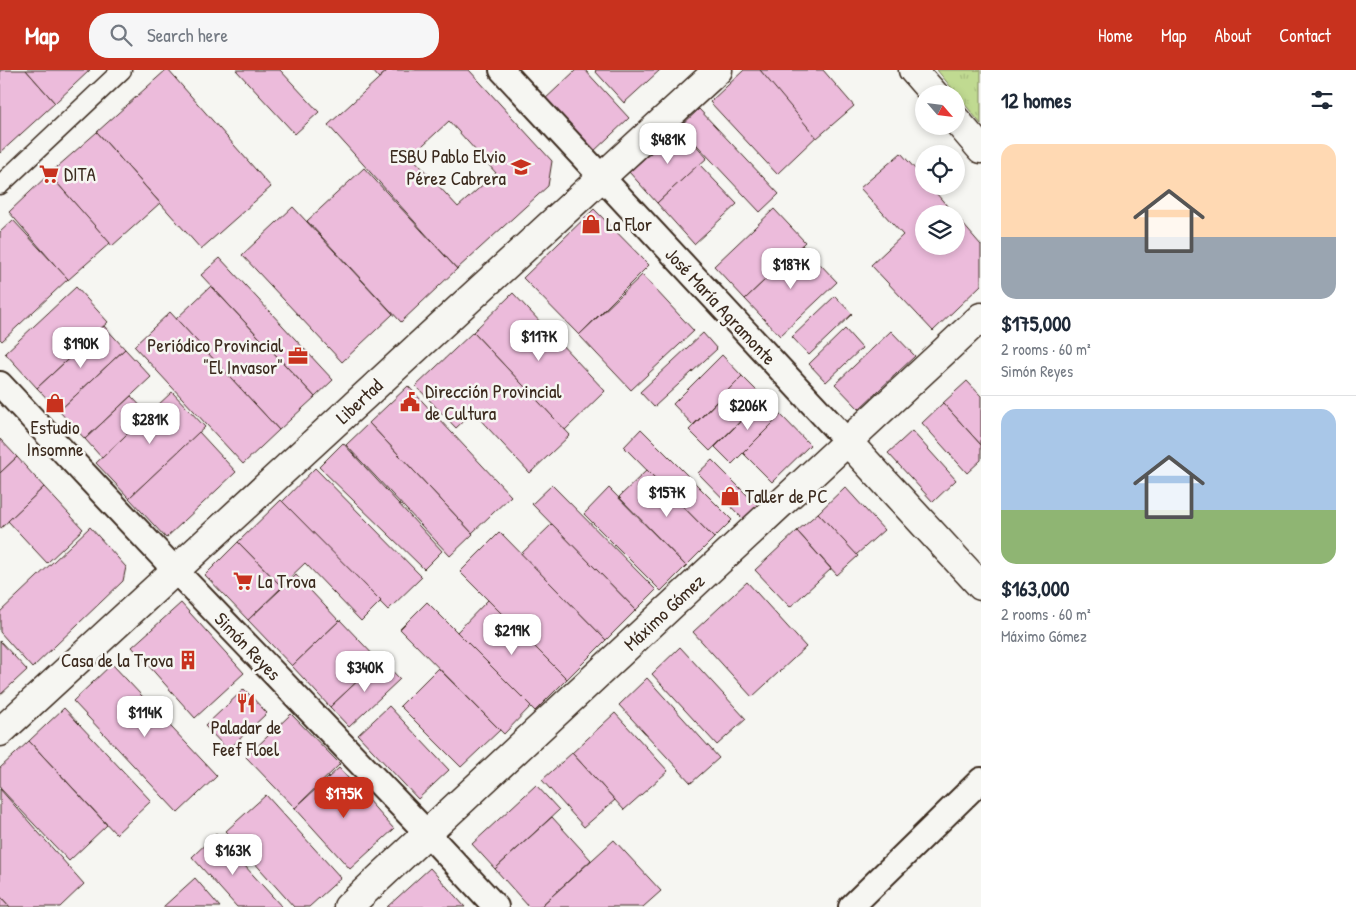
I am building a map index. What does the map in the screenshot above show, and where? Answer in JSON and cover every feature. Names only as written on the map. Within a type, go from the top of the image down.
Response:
[{"type":"street","points":[[0,185],[122,70]]},
{"type":"street","name":"José María Agramonte","points":[[502,70],[981,586]]},
{"type":"street","name":"Libertad","points":[[0,732],[718,70]]},
{"type":"street","points":[[913,70],[926,85]]},
{"type":"street","points":[[965,130],[981,149]]},
{"type":"street","name":"Máximo Gómez","points":[[348,907],[981,317]]},
{"type":"street","name":"Simón Reyes","points":[[0,384],[496,907]]},
{"type":"street","points":[[851,907],[981,780]]},
{"type":"green space","points":[[937,70],[981,70],[981,124],[965,104],[965,85],[949,85]]},
{"type":"building","points":[[0,70],[26,70],[55,103],[0,153]]},
{"type":"building","points":[[26,70],[90,70],[55,103]]},
{"type":"building","points":[[166,70],[271,187],[201,249],[97,132]]},
{"type":"building","points":[[236,70],[280,70],[319,112],[295,134]]},
{"type":"building","points":[[372,70],[388,70],[379,78]]},
{"type":"building","name":"ESBU Pablo Elvio Pérez Cabrera","points":[[388,70],[469,70],[552,161],[548,186],[457,269],[328,125]],"holes":[[[449,121],[496,173],[458,207],[411,156]]]},
{"type":"building","points":[[576,70],[585,70],[629,118],[592,153],[543,101]]},
{"type":"building","points":[[596,70],[660,70],[624,103]]},
{"type":"building","points":[[744,70],[760,70],[820,133],[777,174],[710,102]]},
{"type":"building","points":[[760,70],[823,70],[854,106],[817,138]]},
{"type":"building","points":[[699,109],[779,194],[760,212],[680,127]]},
{"type":"building","points":[[680,127],[707,158],[657,203],[629,172]]},
{"type":"building","points":[[97,132],[160,203],[112,246],[49,174]]},
{"type":"building","points":[[901,153],[915,169],[915,195],[938,195],[946,205],[915,205],[915,255],[965,255],[965,226],[981,245],[981,285],[933,331],[871,265],[903,235],[860,188]]},
{"type":"building","points":[[699,164],[737,204],[694,244],[657,203]]},
{"type":"building","points":[[364,168],[457,269],[401,322],[307,221]]},
{"type":"building","points":[[49,174],[110,243],[68,280],[9,212]]},
{"type":"building","points":[[293,207],[393,314],[342,362],[242,255]]},
{"type":"building","points":[[594,209],[649,265],[579,335],[523,278]]},
{"type":"building","points":[[774,209],[805,242],[745,299],[714,266]]},
{"type":"building","points":[[13,220],[68,279],[2,341],[0,339],[0,232]]},
{"type":"building","points":[[802,245],[837,282],[780,336],[745,299]]},
{"type":"building","points":[[220,258],[333,380],[315,397],[201,275]]},
{"type":"building","points":[[642,275],[694,331],[631,390],[579,335]]},
{"type":"building","points":[[211,286],[315,397],[279,430],[176,319]]},
{"type":"building","points":[[76,287],[108,322],[37,388],[5,353]]},
{"type":"building","points":[[513,293],[605,391],[565,430],[473,332]]},
{"type":"building","points":[[835,296],[852,314],[809,355],[792,337]]},
{"type":"building","points":[[170,312],[279,430],[243,464],[134,346]]},
{"type":"building","points":[[104,326],[125,349],[59,411],[37,388]]},
{"type":"building","points":[[845,329],[862,348],[826,382],[809,364]]},
{"type":"building","points":[[891,331],[915,356],[859,409],[835,384]]},
{"type":"building","points":[[473,332],[570,435],[530,473],[473,412],[456,428],[416,386]]},
{"type":"building","points":[[703,333],[717,349],[654,407],[640,392]]},
{"type":"building","points":[[125,349],[151,377],[85,439],[59,411]]},
{"type":"building","points":[[722,355],[742,376],[693,425],[673,404]]},
{"type":"building","points":[[742,376],[764,398],[710,451],[689,430]]},
{"type":"building","points":[[967,381],[981,396],[981,445],[943,403]]},
{"type":"building","points":[[408,386],[511,496],[472,533],[369,423]]},
{"type":"building","points":[[172,392],[205,427],[129,498],[96,463]]},
{"type":"building","points":[[131,396],[148,414],[102,458],[85,439]]},
{"type":"building","points":[[764,398],[781,415],[732,464],[715,447]]},
{"type":"building","points":[[943,403],[981,445],[981,460],[967,473],[922,423]]},
{"type":"building","points":[[781,415],[810,445],[772,482],[743,453]]},
{"type":"building","points":[[369,423],[473,534],[450,556],[346,445]]},
{"type":"building","points":[[641,429],[732,520],[714,538],[624,447]]},
{"type":"building","points":[[912,431],[956,480],[933,502],[888,453]]},
{"type":"building","points":[[199,432],[236,472],[166,538],[129,498]]},
{"type":"building","points":[[0,439],[17,457],[0,473]]},
{"type":"building","points":[[343,443],[442,551],[424,569],[319,467]]},
{"type":"building","points":[[17,457],[44,487],[0,529],[0,473]]},
{"type":"building","points":[[712,460],[758,506],[744,520],[698,473]]},
{"type":"building","points":[[315,468],[422,577],[388,610],[282,502]]},
{"type":"building","points":[[647,470],[714,538],[686,566],[619,497]]},
{"type":"building","points":[[552,485],[656,590],[636,610],[532,504]]},
{"type":"building","points":[[44,487],[83,529],[47,563],[8,521]]},
{"type":"building","points":[[845,487],[884,530],[856,555],[818,513]]},
{"type":"building","points":[[609,488],[686,566],[661,591],[584,514]]},
{"type":"building","points":[[281,500],[381,601],[361,621],[305,563],[281,586],[238,542]]},
{"type":"building","points":[[818,513],[858,556],[837,575],[797,531]]},
{"type":"building","points":[[552,524],[636,610],[606,640],[521,554]]},
{"type":"building","points":[[90,527],[126,567],[123,581],[32,668],[0,632],[0,612]]},
{"type":"building","points":[[797,531],[831,569],[790,607],[755,570]]},
{"type":"building","points":[[500,532],[606,640],[567,679],[460,572]]},
{"type":"building","name":"La Trova","points":[[238,542],[282,587],[248,620],[205,575]]},
{"type":"building","points":[[296,575],[339,621],[292,666],[248,620]]},
{"type":"building","points":[[747,582],[806,647],[752,697],[693,632]]},
{"type":"building","points":[[488,600],[567,679],[535,711],[457,632]]},
{"type":"building","points":[[427,602],[531,706],[504,734],[400,629]]},
{"type":"building","name":"Casa de la Trova","points":[[181,603],[244,673],[195,718],[132,647]]},
{"type":"building","points":[[340,620],[379,661],[330,707],[292,666]]},
{"type":"building","points":[[0,641],[27,670],[0,695]]},
{"type":"building","points":[[680,647],[746,719],[717,745],[652,674]]},
{"type":"building","points":[[381,659],[400,679],[349,727],[330,707]]},
{"type":"building","points":[[112,664],[217,776],[178,813],[73,701]]},
{"type":"building","points":[[438,668],[500,730],[461,767],[400,706]]},
{"type":"building","points":[[647,678],[719,758],[691,783],[619,705]]},
{"type":"building","points":[[244,689],[267,713],[228,750],[205,726]]},
{"type":"building","points":[[389,706],[449,770],[418,799],[358,735]]},
{"type":"building","points":[[64,708],[151,801],[116,834],[29,741]]},
{"type":"building","points":[[615,713],[668,771],[624,810],[572,753]]},
{"type":"building","points":[[291,714],[340,764],[295,808],[246,757]]},
{"type":"building","points":[[29,741],[107,825],[69,861],[0,788],[0,768]]},
{"type":"building","points":[[572,753],[615,800],[584,827],[542,780]]},
{"type":"building","points":[[339,768],[394,829],[350,869],[295,808]]},
{"type":"building","points":[[536,785],[559,810],[495,869],[472,844]]},
{"type":"building","points":[[0,789],[84,884],[60,907],[10,907],[0,896]]},
{"type":"building","points":[[266,795],[341,878],[309,907],[294,907],[226,831]]},
{"type":"building","points":[[552,817],[591,860],[540,907],[529,907],[495,869]]},
{"type":"building","points":[[216,834],[282,907],[237,907],[192,857]]},
{"type":"building","points":[[614,840],[661,891],[643,907],[540,907]]},
{"type":"building","points":[[430,868],[465,907],[387,907]]},
{"type":"building","points":[[195,878],[220,907],[163,907]]},
{"type":"building","points":[[0,896],[10,907],[0,907]]},
{"type":"place","name":"ESBU Pablo Elvio Pérez Cabrera","points":[[521,167]]},
{"type":"place","name":"DITA","points":[[49,174]]},
{"type":"place","name":"La Flor","points":[[591,224]]},
{"type":"place","name":"Periódico Provincial \"El Invasor\"","points":[[298,356]]},
{"type":"place","name":"Dirección Provincial de Cultura","points":[[410,402]]},
{"type":"place","name":"Estudio Insomne","points":[[55,403]]},
{"type":"place","name":"Taller de PC","points":[[730,496]]},
{"type":"place","name":"La Trova","points":[[243,581]]},
{"type":"place","name":"Casa de la Trova","points":[[188,660]]},
{"type":"place","name":"Paladar de Feef Floel","points":[[246,703]]}]
